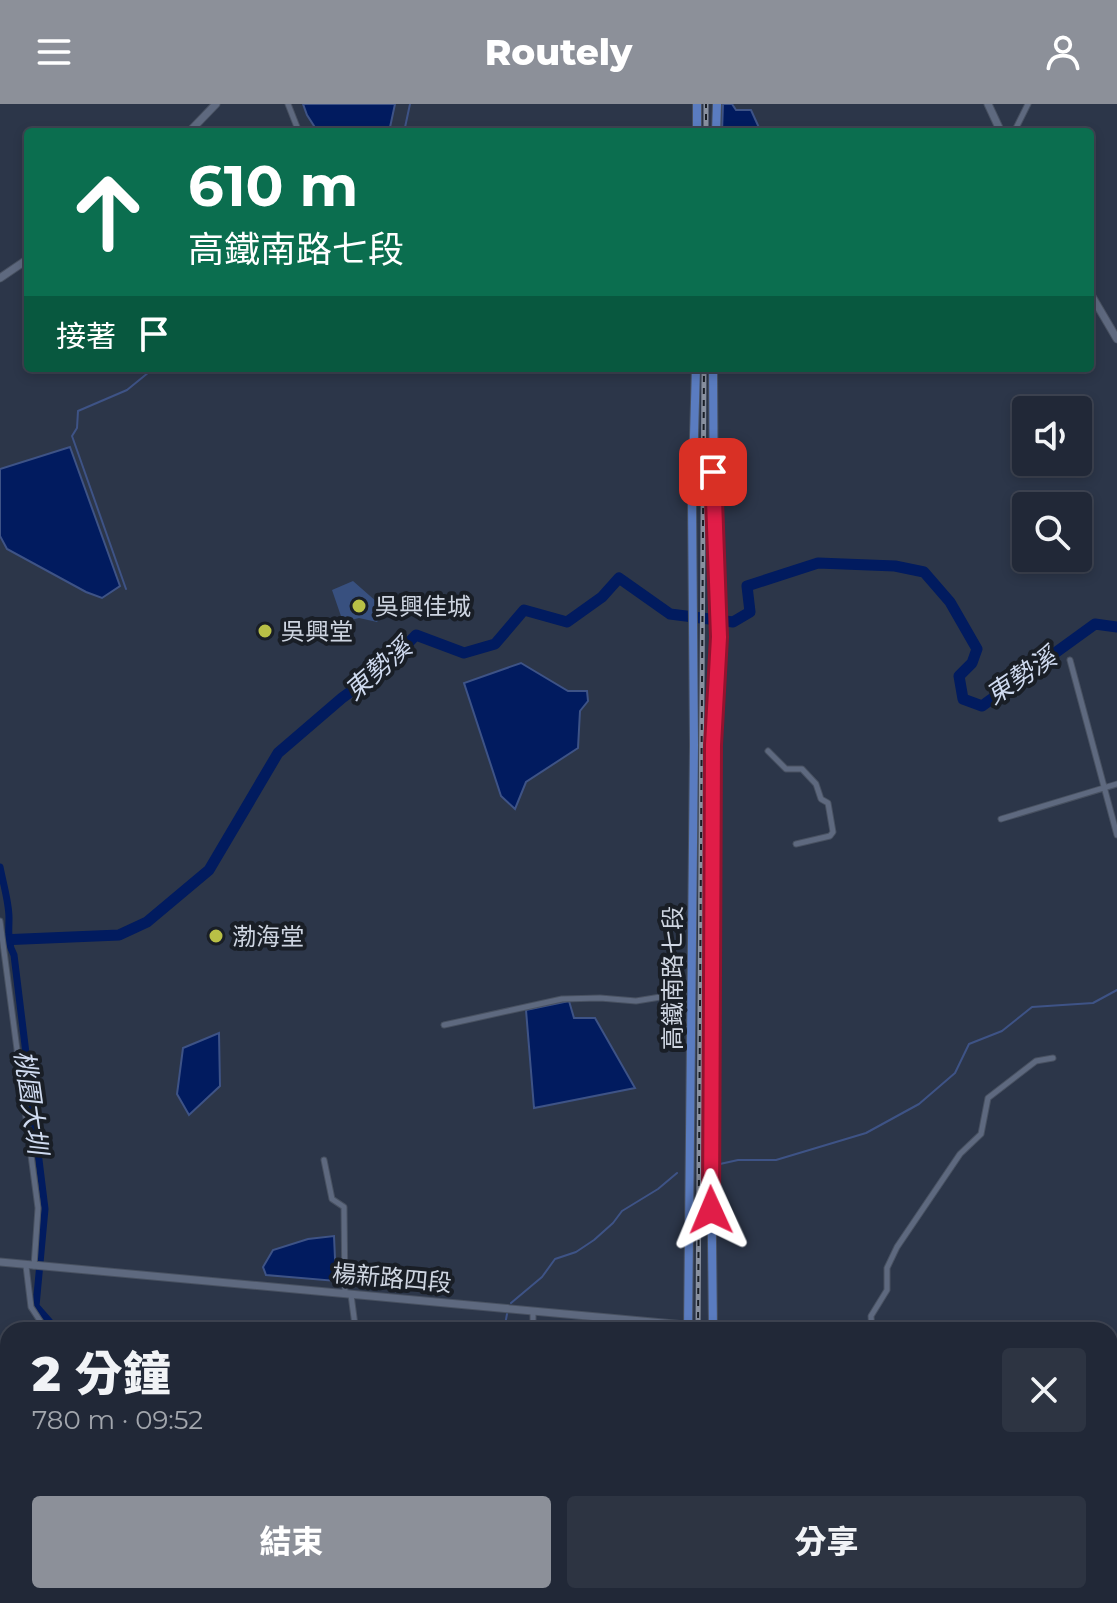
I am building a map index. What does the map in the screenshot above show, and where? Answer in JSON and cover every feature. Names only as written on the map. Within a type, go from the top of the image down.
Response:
[{"type":"main road","points":[[193,128],[216,104]]},
{"type":"main road","points":[[697,104],[697,128]]},
{"type":"main road","points":[[716,128],[717,104]]},
{"type":"main road","points":[[988,104],[999,128]]},
{"type":"main road","points":[[0,278],[24,262]]},
{"type":"main road","points":[[1094,300],[1117,339]]},
{"type":"main road","name":"高鐵南路七段","points":[[688,1322],[692,1070],[688,671],[692,625],[696,372]]},
{"type":"main road","name":"高鐵南路七段","points":[[713,372],[714,521],[719,633],[710,1065],[713,1322]]},
{"type":"main road","name":"楊新路四段","points":[[0,1262],[633,1322]]},
{"type":"street","points":[[288,104],[297,128]]},
{"type":"street","points":[[1016,128],[1028,104]]},
{"type":"street","points":[[1070,660],[1117,835]]},
{"type":"street","points":[[768,751],[786,769],[802,769],[816,784],[821,799],[828,803],[833,832],[830,836],[796,844]]},
{"type":"street","points":[[1001,819],[1117,784]]},
{"type":"street","points":[[0,921],[38,1208],[31,1307],[41,1322]]},
{"type":"street","points":[[444,1025],[562,999],[636,1001],[679,994]]},
{"type":"street","points":[[871,1322],[871,1316],[887,1290],[887,1268],[897,1247],[960,1154],[981,1134],[988,1098],[1036,1061],[1053,1058]]},
{"type":"street","points":[[324,1160],[332,1199],[344,1207],[348,1294],[354,1322]]},
{"type":"street","points":[[533,1311],[533,1322]]},
{"type":"shaded area","points":[[303,104],[395,104],[390,128],[315,128]]},
{"type":"shaded area","points":[[723,104],[732,104],[736,110],[751,110],[759,128],[722,128]]},
{"type":"shaded area","points":[[70,447],[120,586],[102,598],[7,549],[0,536],[0,469]]},
{"type":"shaded area","points":[[353,581],[386,610],[377,622],[359,618],[343,622],[332,590]]},
{"type":"shaded area","points":[[521,663],[568,691],[587,691],[588,701],[580,711],[578,748],[526,782],[515,809],[501,796],[464,683]]},
{"type":"shaded area","points":[[569,1001],[574,1018],[595,1018],[635,1088],[534,1108],[526,1010]]},
{"type":"shaded area","points":[[219,1033],[220,1086],[189,1115],[177,1094],[183,1048]]},
{"type":"shaded area","points":[[334,1236],[336,1281],[266,1275],[263,1267],[273,1250],[308,1239]]},
{"type":"waterway","points":[[405,128],[410,104]]},
{"type":"waterway","points":[[126,589],[72,436],[77,428],[78,411],[127,390],[149,372]]},
{"type":"waterway","name":"東勢溪","points":[[0,940],[119,935],[147,922],[209,870],[278,753],[342,698],[386,666],[416,635],[464,653],[495,644],[524,610],[567,622],[602,597],[619,578],[670,614],[733,622],[750,612],[747,586],[818,563],[895,566],[924,572],[950,602],[977,649],[972,663],[959,676],[963,699],[982,706],[1095,624],[1117,627]]},
{"type":"waterway","name":"桃園大圳","points":[[0,867],[8,906],[9,941],[14,955],[45,1209],[36,1306],[50,1322]]},
{"type":"waterway","points":[[720,1164],[738,1160],[776,1160],[866,1133],[919,1104],[955,1073],[969,1044],[1002,1031],[1032,1007],[1093,1003],[1117,990]]},
{"type":"waterway","points":[[511,1303],[542,1277],[555,1259],[576,1252],[594,1240],[622,1211],[677,1173]]},
{"type":"waterway","points":[[506,1322],[507,1314]]},
{"type":"railway","points":[[706,104],[706,128]]},
{"type":"railway","points":[[698,1322],[704,372]]},
{"type":"place","name":"吳興佳城","points":[[359,606]]},
{"type":"place","name":"吳興堂","points":[[265,631]]},
{"type":"place","name":"渤海堂","points":[[216,936]]},
{"type":"route","points":[[711,1210],[713,745],[719,637],[713,472]]}]
